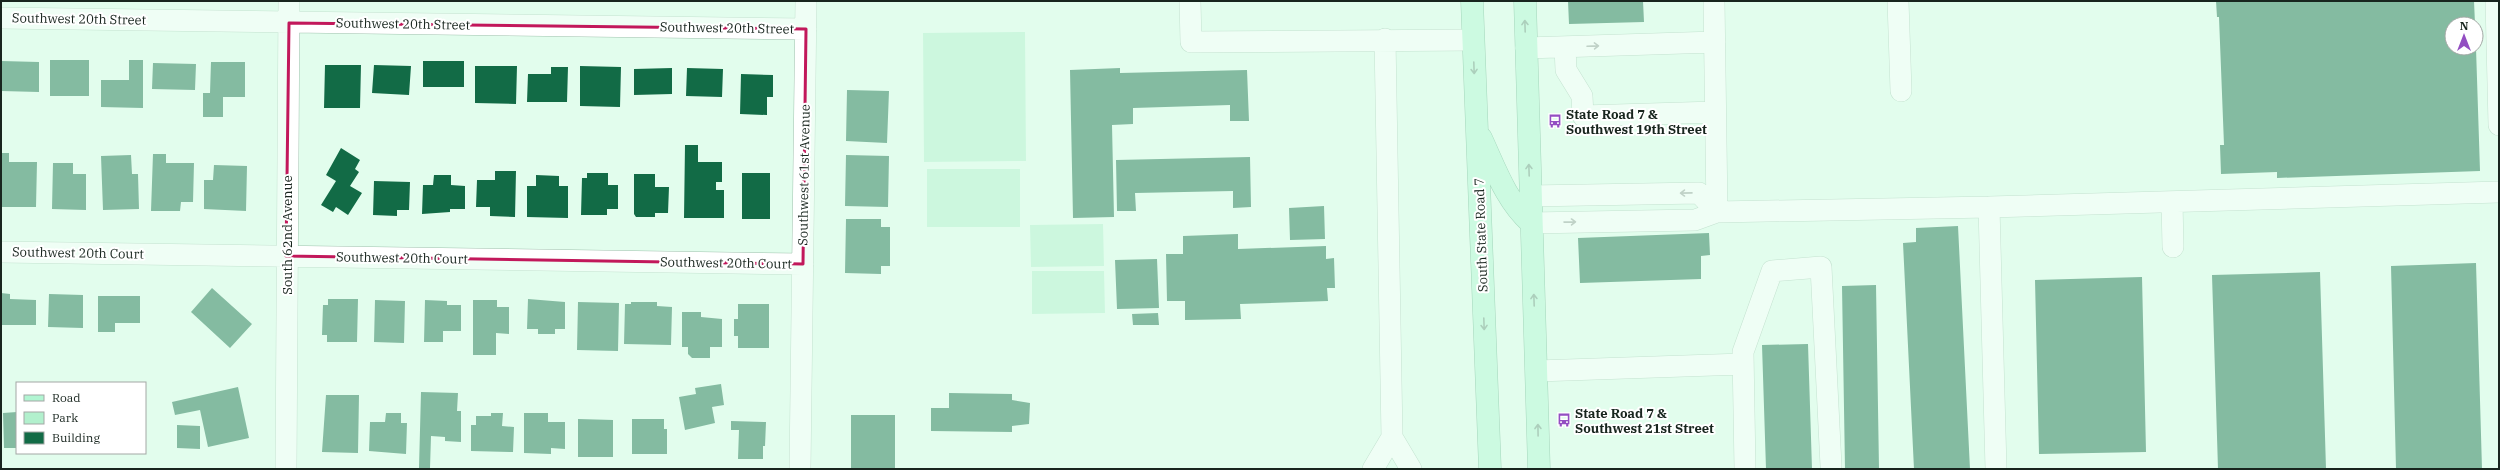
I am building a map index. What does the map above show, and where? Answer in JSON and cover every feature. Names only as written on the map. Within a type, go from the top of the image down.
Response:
[{"type":"main road","name":"South State Road 7","points":[[1472,1],[1490,469]]},
{"type":"main road","points":[[1525,1],[1539,469]]},
{"type":"main road","points":[[1477,130],[1517,211],[1531,223]]},
{"type":"main road","points":[[1489,440],[1502,469]]},
{"type":"street","name":"South 62nd Avenue","points":[[286,469],[286,256],[289,1]]},
{"type":"street","name":"Southwest 61st Avenue","points":[[800,469],[806,1]]},
{"type":"street","points":[[1190,1],[1191,42],[1385,39],[1473,40]]},
{"type":"street","points":[[1714,1],[1717,212]]},
{"type":"street","points":[[1898,1],[1901,91]]},
{"type":"street","points":[[2496,1],[2499,126]]},
{"type":"street","name":"Southwest 20th Street","points":[[1,18],[806,30]]},
{"type":"street","points":[[1385,39],[1392,437],[1411,469]]},
{"type":"street","points":[[1526,48],[1715,42]]},
{"type":"street","points":[[1566,47],[1566,70],[1582,96],[1583,116],[1715,112]]},
{"type":"street","points":[[1531,223],[1694,220],[1717,212],[1989,207],[2499,192]]},
{"type":"street","points":[[1530,196],[1699,193],[1717,212]]},
{"type":"street","points":[[2172,202],[2173,246]]},
{"type":"street","points":[[1989,207],[1996,469]]},
{"type":"street","name":"Southwest 20th Court","points":[[1,252],[803,264]]},
{"type":"street","points":[[1745,469],[1743,352],[1772,270],[1821,267],[1831,466]]},
{"type":"street","points":[[1537,371],[1743,364]]},
{"type":"street","points":[[1373,469],[1392,437]]},
{"type":"highlighted area","points":[[289,23],[806,29],[803,264],[286,256]]},
{"type":"green space","points":[[1025,32],[1026,161],[924,162],[923,33]]},
{"type":"green space","points":[[927,169],[1020,169],[1020,227],[927,227]]},
{"type":"green space","points":[[1103,224],[1104,266],[1031,267],[1030,225]]},
{"type":"green space","points":[[1032,271],[1104,271],[1105,313],[1032,314]]},
{"type":"building","points":[[1568,1],[1643,1],[1644,22],[1569,24]]},
{"type":"building","points":[[2216,1],[2474,1],[2475,16],[2444,16],[2444,56],[2476,56],[2480,171],[2277,178],[2277,172],[2221,174],[2220,145],[2224,145],[2219,17],[2217,17]]},
{"type":"building","points":[[50,60],[89,60],[89,96],[50,96]]},
{"type":"building","points":[[129,60],[143,60],[143,108],[101,107],[101,80],[129,80]]},
{"type":"building","points":[[1,61],[39,62],[39,92],[1,91]]},
{"type":"building","points":[[423,61],[464,61],[464,87],[423,87]]},
{"type":"building","points":[[211,62],[245,62],[245,97],[223,97],[223,117],[203,117],[203,93],[210,93]]},
{"type":"building","points":[[153,63],[196,64],[195,90],[152,89]]},
{"type":"building","points":[[325,65],[361,65],[360,108],[324,108]]},
{"type":"building","points":[[374,65],[411,66],[409,95],[372,93]]},
{"type":"building","points":[[475,66],[517,66],[516,104],[475,103]]},
{"type":"building","points":[[580,66],[621,67],[620,107],[580,106]]},
{"type":"building","points":[[551,67],[568,67],[567,102],[527,102],[528,74],[551,74]]},
{"type":"building","points":[[672,68],[672,94],[634,95],[634,69]]},
{"type":"building","points":[[687,68],[723,69],[722,97],[686,96]]},
{"type":"building","points":[[1120,68],[1120,73],[1247,70],[1249,121],[1230,121],[1230,105],[1133,108],[1133,124],[1112,125],[1114,217],[1073,218],[1070,70]]},
{"type":"building","points":[[741,74],[773,75],[773,97],[767,97],[767,115],[740,114]]},
{"type":"building","points":[[847,90],[889,91],[887,143],[846,141]]},
{"type":"building","points":[[685,145],[698,145],[698,162],[722,162],[722,182],[716,182],[716,190],[724,190],[724,218],[684,218]]},
{"type":"building","points":[[341,148],[360,160],[355,169],[359,172],[350,186],[362,193],[348,215],[336,207],[333,212],[321,205],[336,181],[326,175]]},
{"type":"building","points":[[1,153],[9,153],[9,162],[37,162],[36,207],[1,207]]},
{"type":"building","points":[[153,154],[166,154],[166,163],[194,163],[193,202],[181,202],[180,211],[151,211]]},
{"type":"building","points":[[131,155],[132,174],[138,174],[139,209],[103,210],[101,156]]},
{"type":"building","points":[[846,155],[889,156],[888,207],[845,206]]},
{"type":"building","points":[[1250,157],[1251,207],[1233,208],[1233,191],[1135,193],[1136,211],[1117,211],[1116,160]]},
{"type":"building","points":[[53,163],[73,163],[73,174],[86,174],[86,210],[52,209]]},
{"type":"building","points":[[214,165],[247,166],[246,211],[204,209],[204,180],[213,180]]},
{"type":"building","points":[[495,171],[516,171],[515,217],[490,216],[490,207],[476,207],[477,180],[495,180]]},
{"type":"building","points":[[587,173],[608,173],[608,185],[618,185],[618,209],[607,209],[607,215],[581,215],[582,178],[587,178]]},
{"type":"building","points":[[742,173],[770,173],[770,219],[742,219]]},
{"type":"building","points":[[634,174],[655,174],[655,187],[669,187],[668,213],[655,213],[655,217],[636,217],[634,214]]},
{"type":"building","points":[[434,175],[451,175],[451,185],[465,186],[465,209],[450,209],[450,212],[422,214],[423,185],[433,185]]},
{"type":"building","points":[[536,175],[559,176],[559,186],[568,186],[568,218],[527,217],[527,186],[536,186]]},
{"type":"building","points":[[374,181],[410,182],[409,210],[397,210],[397,216],[373,215]]},
{"type":"building","points":[[1324,206],[1325,239],[1290,240],[1289,208]]},
{"type":"building","points":[[846,219],[881,219],[881,227],[890,227],[890,266],[881,266],[881,274],[845,273]]},
{"type":"building","points":[[1958,226],[1970,469],[1914,469],[1903,243],[1916,242],[1916,228]]},
{"type":"building","points":[[1709,233],[1710,255],[1701,256],[1701,279],[1580,283],[1578,238]]},
{"type":"building","points":[[1238,234],[1238,249],[1326,246],[1326,259],[1334,258],[1335,288],[1327,288],[1328,301],[1240,304],[1241,319],[1185,320],[1185,301],[1167,301],[1166,254],[1183,254],[1183,236]]},
{"type":"building","points":[[1157,259],[1159,308],[1117,309],[1115,260]]},
{"type":"building","points":[[2476,263],[2482,469],[2396,469],[2391,266]]},
{"type":"building","points":[[2320,272],[2326,469],[2218,469],[2212,275]]},
{"type":"building","points":[[2142,277],[2146,452],[2039,454],[2035,280]]},
{"type":"building","points":[[1876,285],[1879,469],[1845,469],[1842,286]]},
{"type":"building","points":[[212,288],[252,324],[230,348],[191,312]]},
{"type":"building","points":[[1,293],[10,294],[10,299],[36,300],[36,325],[1,325]]},
{"type":"building","points":[[49,294],[83,295],[83,328],[48,327]]},
{"type":"building","points":[[98,296],[140,296],[140,323],[115,323],[115,332],[98,332]]},
{"type":"building","points":[[328,299],[358,299],[357,342],[327,342],[327,335],[322,335],[323,305],[328,305]]},
{"type":"building","points":[[528,299],[565,302],[565,329],[555,329],[555,334],[538,334],[538,329],[527,329]]},
{"type":"building","points":[[375,300],[405,301],[404,343],[374,342]]},
{"type":"building","points":[[425,300],[447,301],[447,305],[461,305],[461,331],[443,331],[443,342],[424,342]]},
{"type":"building","points":[[473,300],[497,300],[497,307],[509,307],[509,334],[496,333],[496,355],[473,355]]},
{"type":"building","points":[[578,302],[619,303],[618,351],[577,350]]},
{"type":"building","points":[[631,302],[657,302],[657,306],[672,307],[671,345],[624,344],[625,304],[631,304]]},
{"type":"building","points":[[738,304],[769,304],[769,348],[738,348],[738,336],[734,336],[734,319],[738,319]]},
{"type":"building","points":[[682,312],[701,312],[701,317],[722,319],[722,347],[710,347],[710,358],[692,358],[688,354],[688,347],[682,347]]},
{"type":"building","points":[[1158,313],[1159,325],[1133,325],[1132,314]]},
{"type":"building","points":[[1808,344],[1812,469],[1766,469],[1762,345]]},
{"type":"building","points":[[721,384],[724,405],[712,407],[715,423],[685,430],[679,397],[696,394],[695,388]]},
{"type":"building","points":[[238,387],[249,438],[208,447],[200,410],[175,415],[172,402]]},
{"type":"building","points":[[421,392],[458,393],[457,411],[461,411],[461,442],[445,441],[445,437],[431,436],[430,468],[419,468]]},
{"type":"building","points":[[949,393],[1012,394],[1012,400],[1030,403],[1029,424],[1012,426],[1012,432],[931,431],[931,408],[949,408]]},
{"type":"building","points":[[326,395],[359,395],[358,453],[322,452]]},
{"type":"building","points":[[16,412],[16,448],[4,448],[3,413]]},
{"type":"building","points":[[386,413],[401,413],[401,423],[407,423],[406,454],[369,451],[370,422],[385,422]]},
{"type":"building","points":[[491,413],[503,413],[502,426],[514,427],[513,452],[471,451],[471,425],[476,425],[476,416],[491,416]]},
{"type":"building","points":[[524,413],[548,413],[548,422],[565,422],[565,449],[551,448],[551,454],[524,453]]},
{"type":"building","points":[[851,415],[895,415],[895,469],[851,468]]},
{"type":"building","points":[[578,419],[613,420],[613,457],[578,457]]},
{"type":"building","points":[[632,419],[664,419],[664,429],[667,429],[667,454],[632,454]]},
{"type":"building","points":[[731,421],[766,422],[763,459],[738,459],[739,430],[731,430]]},
{"type":"building","points":[[177,425],[200,426],[200,449],[177,448]]},
{"type":"place","name":"State Road 7 & Southwest 19th Street","points":[[1555,121]]},
{"type":"place","name":"State Road 7 & Southwest 21st Street","points":[[1564,420]]}]
